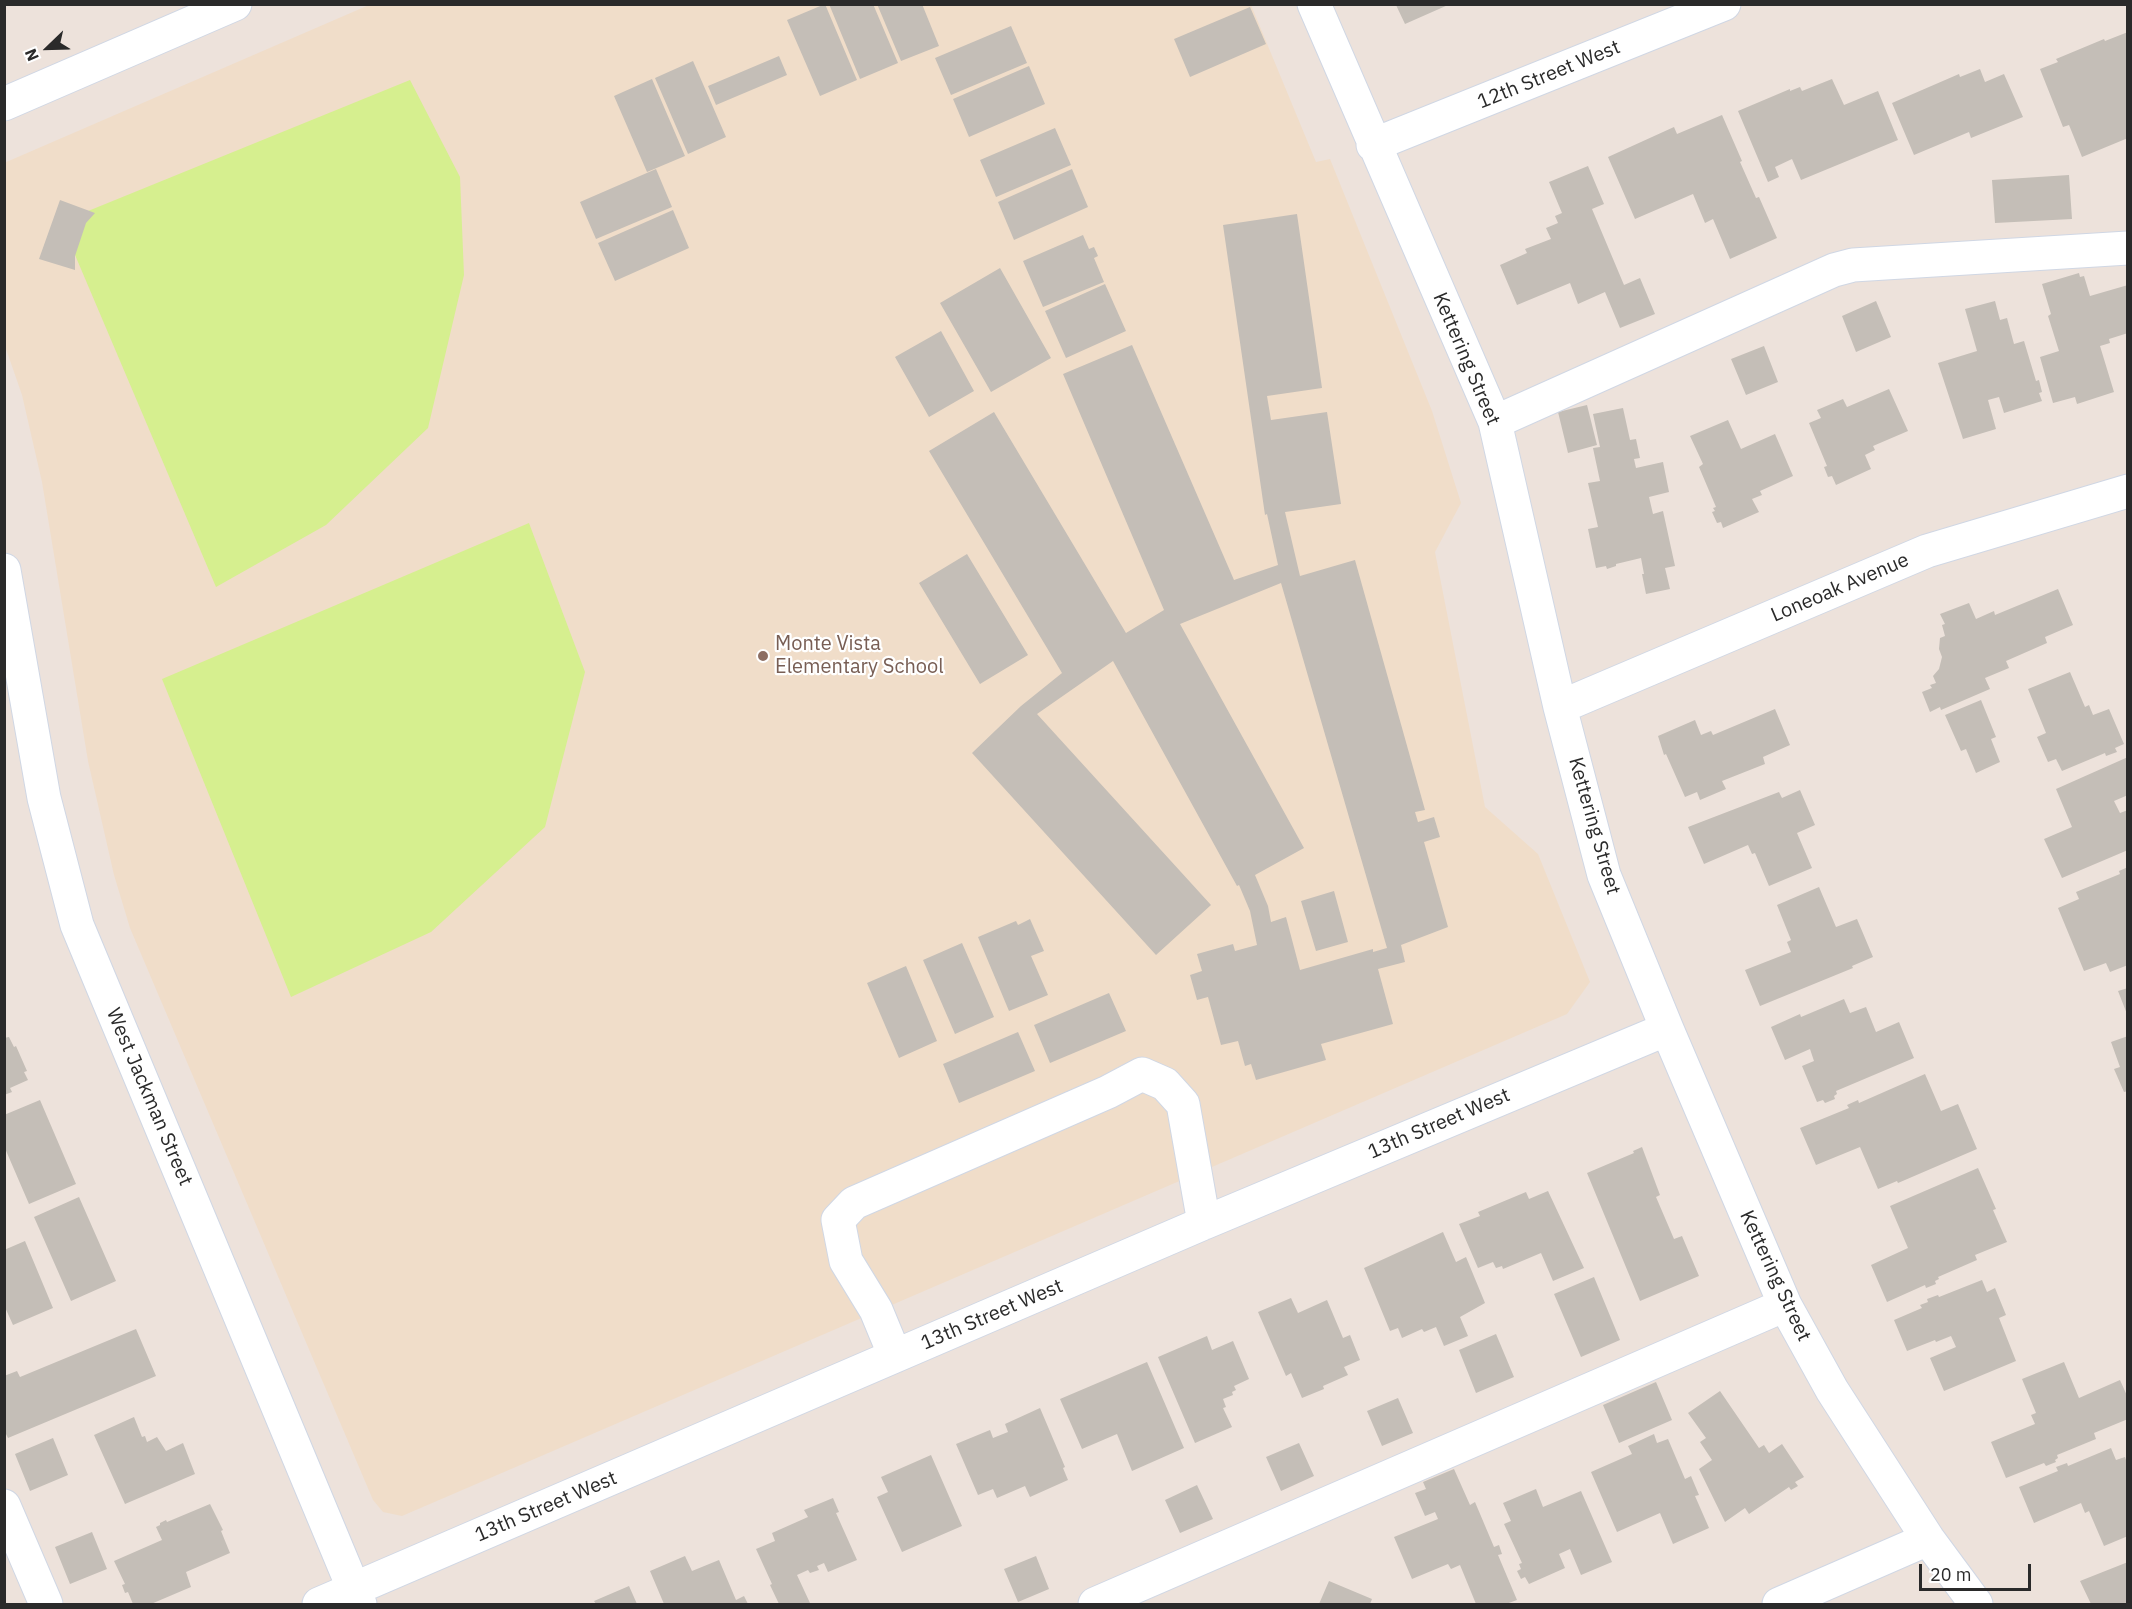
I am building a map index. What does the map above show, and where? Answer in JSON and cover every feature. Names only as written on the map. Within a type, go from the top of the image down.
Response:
[{"type":"street","points":[[4,104],[235,4]]},
{"type":"street","name":"Kettering Street","points":[[1314,4],[1373,145],[1495,422],[1560,707],[1604,875],[1667,1029],[1785,1305],[1832,1390],[1928,1539],[1976,1605]]},
{"type":"street","name":"12th Street West","points":[[1373,145],[1724,4]]},
{"type":"street","points":[[1495,422],[1844,267],[2127,248]]},
{"type":"street","name":"Loneoak Avenue","points":[[1560,707],[1927,551],[2126,496]]},
{"type":"street","name":"West Jackman Street","points":[[4,570],[44,798],[77,925],[357,1597]]},
{"type":"street","name":"13th Street West","points":[[319,1605],[357,1597],[895,1356],[1204,1223],[1667,1029]]},
{"type":"street","points":[[895,1356],[876,1310],[846,1261],[838,1220],[854,1203],[1108,1092],[1142,1074],[1165,1084],[1183,1104],[1204,1223]]},
{"type":"street","points":[[1095,1605],[1785,1305]]},
{"type":"street","points":[[4,1506],[46,1605]]},
{"type":"street","points":[[1779,1605],[1928,1539]]},
{"type":"shaded area","name":"Monte Vista Elementary School","points":[[369,5],[1251,5],[1316,162],[1330,159],[1432,411],[1461,503],[1435,552],[1485,807],[1538,854],[1590,982],[1567,1014],[402,1516],[383,1512],[373,1500],[130,928],[114,875],[88,761],[42,482],[22,395],[5,346],[4,163]]},
{"type":"green space","points":[[410,80],[460,177],[464,275],[428,428],[326,525],[216,587],[61,222]]},
{"type":"green space","points":[[529,523],[585,672],[545,827],[431,932],[291,997],[162,679]]},
{"type":"building","points":[[825,4],[857,80],[820,96],[787,20]]},
{"type":"building","points":[[829,4],[873,4],[898,63],[860,79]]},
{"type":"building","points":[[877,4],[922,4],[939,46],[901,61]]},
{"type":"building","points":[[1396,5],[1448,5],[1405,24]]},
{"type":"building","points":[[1250,7],[1266,44],[1190,77],[1174,39]]},
{"type":"building","points":[[1011,26],[1027,63],[951,95],[935,58]]},
{"type":"building","points":[[2128,32],[2128,138],[2082,157],[2069,125],[2063,127],[2040,69],[2058,62],[2056,59],[2104,39],[2105,41]]},
{"type":"building","points":[[779,56],[787,75],[716,105],[708,86]]},
{"type":"building","points":[[693,61],[726,137],[688,154],[655,78]]},
{"type":"building","points":[[1029,66],[1045,104],[969,137],[953,99]]},
{"type":"building","points":[[1980,69],[1985,82],[2004,74],[2023,117],[1971,138],[1969,132],[1914,155],[1892,103],[1959,74],[1960,77]]},
{"type":"building","points":[[652,79],[685,156],[647,172],[614,96]]},
{"type":"building","points":[[1832,79],[1844,105],[1878,91],[1898,140],[1801,180],[1792,159],[1775,167],[1779,177],[1768,182],[1738,111],[1790,89],[1790,91],[1800,87],[1802,91]]},
{"type":"building","points":[[1722,115],[1756,198],[1759,197],[1777,238],[1730,259],[1713,219],[1705,223],[1693,194],[1635,219],[1608,157],[1674,127],[1677,134]]},
{"type":"building","points":[[1055,128],[1071,165],[996,197],[980,160]]},
{"type":"building","points":[[1588,166],[1604,204],[1592,209],[1624,285],[1640,278],[1655,314],[1620,328],[1605,292],[1578,304],[1570,283],[1517,305],[1500,265],[1527,253],[1525,249],[1551,239],[1546,228],[1558,223],[1555,216],[1562,213],[1549,182]]},
{"type":"building","points":[[656,169],[672,207],[596,239],[580,202]]},
{"type":"building","points":[[1072,169],[1088,207],[1014,240],[998,202]]},
{"type":"building","points":[[2069,175],[2072,219],[1995,223],[1992,180]]},
{"type":"building","points":[[60,200],[95,213],[86,223],[75,256],[75,270],[39,259]]},
{"type":"building","points":[[673,210],[689,248],[615,281],[598,243]]},
{"type":"building","points":[[1297,214],[1322,388],[1267,396],[1271,420],[1327,412],[1341,504],[1285,512],[1300,576],[1355,560],[1425,810],[1415,812],[1418,822],[1434,817],[1440,837],[1424,842],[1448,927],[1401,945],[1405,962],[1378,969],[1393,1024],[1321,1044],[1326,1060],[1256,1080],[1251,1064],[1245,1066],[1238,1041],[1221,1045],[1208,997],[1197,1000],[1190,975],[1202,971],[1197,954],[1233,944],[1235,951],[1257,945],[1250,911],[1239,885],[1237,886],[1113,661],[1037,714],[1211,905],[1156,955],[972,753],[1021,706],[1062,673],[929,451],[994,412],[1126,633],[1164,610],[1063,374],[1132,345],[1234,580],[1278,565],[1267,514],[1265,515],[1223,225]],"holes":[[[1281,583],[1387,948],[1373,952],[1373,949],[1300,970],[1286,917],[1271,922],[1268,906],[1255,875],[1304,848],[1180,624]]]},
{"type":"building","points":[[1083,235],[1089,249],[1094,247],[1098,256],[1094,258],[1104,282],[1043,307],[1023,261]]},
{"type":"building","points":[[1000,268],[1051,358],[991,392],[940,303]]},
{"type":"building","points":[[2079,273],[2080,277],[2084,276],[2090,296],[2128,285],[2128,333],[2109,339],[2110,343],[2100,346],[2114,392],[2077,404],[2075,397],[2053,403],[2040,357],[2059,351],[2048,316],[2051,314],[2042,284]]},
{"type":"building","points":[[1105,284],[1126,331],[1066,358],[1045,311]]},
{"type":"building","points":[[1876,301],[1891,337],[1856,352],[1842,316]]},
{"type":"building","points":[[1995,301],[2000,320],[2007,318],[2014,344],[2024,341],[2036,381],[2039,380],[2042,392],[2039,393],[2042,401],[2004,413],[1999,397],[1988,400],[1996,429],[1963,439],[1938,363],[1977,351],[1965,309]]},
{"type":"building","points":[[941,331],[974,391],[929,417],[895,357]]},
{"type":"building","points":[[1764,346],[1778,382],[1746,395],[1731,359]]},
{"type":"building","points":[[1889,389],[1908,431],[1873,446],[1875,450],[1865,455],[1871,469],[1836,485],[1832,476],[1828,477],[1824,467],[1827,466],[1809,423],[1821,418],[1817,410],[1843,399],[1847,407]]},
{"type":"building","points":[[1587,405],[1597,445],[1568,453],[1558,412]]},
{"type":"building","points":[[1623,408],[1630,440],[1636,439],[1640,458],[1634,459],[1636,468],[1663,462],[1669,492],[1649,497],[1653,514],[1663,511],[1675,566],[1665,568],[1670,589],[1646,594],[1641,558],[1616,564],[1607,569],[1606,566],[1596,568],[1588,529],[1598,527],[1588,483],[1600,481],[1593,448],[1600,447],[1593,414]]},
{"type":"building","points":[[1728,420],[1741,449],[1775,434],[1793,476],[1760,491],[1762,495],[1752,499],[1759,512],[1723,528],[1721,522],[1717,523],[1712,512],[1716,507],[1699,467],[1703,464],[1690,436]]},
{"type":"building","points":[[967,554],[1028,655],[980,684],[919,583]]},
{"type":"building","points":[[2058,589],[2073,625],[2045,637],[2047,643],[2006,661],[2009,668],[1985,678],[1990,689],[1941,710],[1940,707],[1930,712],[1922,692],[1932,688],[1930,685],[1936,683],[1933,676],[1939,669],[1942,657],[1939,649],[1940,638],[1945,636],[1942,625],[1945,624],[1940,614],[1969,603],[1976,619],[1994,611],[1995,615]]},
{"type":"building","points":[[2070,672],[2085,707],[2089,705],[2093,715],[2109,709],[2124,744],[2115,748],[2117,752],[2106,756],[2105,753],[2062,771],[2056,759],[2048,762],[2037,737],[2046,733],[2028,689]]},
{"type":"building","points":[[1981,700],[1996,737],[1991,739],[2000,762],[1976,773],[1966,749],[1961,751],[1945,715]]},
{"type":"building","points":[[1775,709],[1790,745],[1763,757],[1765,764],[1722,781],[1726,789],[1700,800],[1697,792],[1685,797],[1666,754],[1664,755],[1658,736],[1695,720],[1701,735],[1711,731],[1713,735]]},
{"type":"building","points":[[2128,757],[2128,795],[2114,801],[2120,813],[2128,810],[2128,850],[2062,878],[2044,839],[2072,827],[2056,789]]},
{"type":"building","points":[[1800,790],[1815,825],[1797,833],[1812,868],[1769,886],[1755,853],[1752,854],[1748,845],[1704,864],[1688,827],[1779,792],[1782,798]]},
{"type":"building","points":[[2128,867],[2128,965],[2110,972],[2106,963],[2084,971],[2058,908],[2079,899],[2076,892],[2120,874],[2119,871]]},
{"type":"building","points":[[1819,887],[1836,927],[1857,919],[1873,957],[1852,966],[1853,968],[1760,1006],[1745,970],[1791,952],[1787,942],[1791,940],[1777,905]]},
{"type":"building","points":[[1334,891],[1348,942],[1316,951],[1301,901]]},
{"type":"building","points":[[1030,919],[1044,951],[1031,956],[1048,995],[1009,1011],[978,937],[1016,921],[1018,925]]},
{"type":"building","points":[[962,943],[994,1017],[955,1034],[923,960]]},
{"type":"building","points":[[906,966],[937,1041],[899,1058],[867,983]]},
{"type":"building","points":[[2128,988],[2128,1014],[2127,1014],[2118,991]]},
{"type":"building","points":[[1109,993],[1126,1031],[1050,1063],[1034,1025]]},
{"type":"building","points":[[1844,999],[1850,1013],[1866,1007],[1876,1032],[1899,1022],[1914,1058],[1836,1091],[1835,1099],[1825,1103],[1823,1100],[1817,1102],[1802,1066],[1814,1061],[1810,1049],[1785,1060],[1771,1027]]},
{"type":"building","points":[[1018,1032],[1035,1071],[959,1103],[943,1064]]},
{"type":"building","points":[[2128,1036],[2128,1091],[2124,1092],[2114,1069],[2120,1067],[2111,1042]]},
{"type":"building","points":[[9,1037],[14,1047],[16,1046],[27,1071],[24,1072],[28,1080],[10,1088],[12,1092],[4,1095],[4,1038]]},
{"type":"building","points":[[1925,1074],[1941,1111],[1958,1104],[1977,1149],[1898,1183],[1897,1181],[1878,1189],[1860,1147],[1816,1165],[1800,1128],[1849,1108],[1847,1105],[1858,1100],[1859,1103]]},
{"type":"building","points":[[40,1100],[76,1184],[29,1204],[4,1146],[4,1115]]},
{"type":"building","points":[[1642,1147],[1660,1195],[1656,1197],[1674,1239],[1682,1236],[1699,1276],[1640,1301],[1587,1173],[1634,1153],[1633,1151]]},
{"type":"building","points":[[1978,1168],[2007,1242],[1975,1255],[1977,1260],[1938,1277],[1936,1284],[1926,1288],[1925,1285],[1887,1302],[1871,1265],[1908,1248],[1890,1206]]},
{"type":"building","points":[[1548,1191],[1584,1268],[1553,1281],[1541,1253],[1503,1269],[1502,1266],[1496,1268],[1493,1262],[1478,1268],[1459,1224],[1480,1216],[1478,1212],[1526,1192],[1529,1199]]},
{"type":"building","points":[[79,1197],[116,1281],[71,1301],[34,1217]]},
{"type":"building","points":[[1443,1232],[1456,1262],[1466,1257],[1485,1303],[1460,1317],[1468,1336],[1444,1346],[1436,1327],[1424,1332],[1422,1329],[1402,1338],[1398,1328],[1390,1331],[1364,1268]]},
{"type":"building","points":[[25,1241],[53,1308],[13,1325],[4,1305],[4,1250]]},
{"type":"building","points":[[1594,1277],[1620,1340],[1581,1357],[1554,1294]]},
{"type":"building","points":[[1982,1280],[1987,1292],[1995,1288],[2006,1315],[1999,1318],[2016,1361],[1944,1391],[1930,1358],[1956,1347],[1951,1336],[1907,1351],[1894,1320],[1922,1308],[1920,1305],[1928,1302],[1927,1299],[1938,1295],[1939,1297]]},
{"type":"building","points":[[1291,1298],[1298,1313],[1327,1300],[1343,1338],[1350,1335],[1360,1360],[1344,1367],[1348,1375],[1302,1398],[1291,1373],[1286,1376],[1258,1312]]},
{"type":"building","points":[[136,1329],[156,1376],[8,1438],[4,1430],[4,1376],[17,1371],[20,1377]]},
{"type":"building","points":[[1496,1334],[1514,1377],[1476,1393],[1459,1350]]},
{"type":"building","points":[[1207,1336],[1212,1350],[1233,1341],[1249,1379],[1234,1386],[1236,1390],[1232,1392],[1233,1395],[1223,1399],[1226,1407],[1223,1408],[1232,1427],[1195,1443],[1158,1357]]},
{"type":"building","points":[[1147,1362],[1184,1448],[1132,1471],[1117,1434],[1082,1449],[1060,1399]]},
{"type":"building","points":[[2064,1362],[2079,1398],[2120,1380],[2128,1398],[2128,1419],[2094,1433],[2096,1439],[2057,1455],[2056,1462],[2046,1466],[2044,1463],[2006,1478],[1991,1442],[2035,1424],[2031,1415],[2036,1413],[2022,1379]]},
{"type":"building","points":[[1656,1382],[1672,1420],[1619,1443],[1603,1405]]},
{"type":"building","points":[[1720,1391],[1759,1448],[1764,1445],[1769,1453],[1782,1444],[1804,1477],[1795,1482],[1798,1486],[1791,1490],[1789,1487],[1749,1514],[1745,1508],[1725,1522],[1699,1469],[1712,1460],[1700,1442],[1706,1438],[1688,1413]]},
{"type":"building","points":[[1398,1398],[1413,1433],[1382,1446],[1367,1411]]},
{"type":"building","points":[[1040,1408],[1065,1467],[1063,1468],[1068,1480],[1030,1497],[1025,1486],[997,1498],[993,1489],[978,1495],[956,1444],[990,1430],[993,1438],[1008,1432],[1005,1424]]},
{"type":"building","points":[[134,1417],[142,1437],[145,1436],[147,1442],[157,1437],[166,1451],[183,1443],[195,1474],[125,1504],[94,1435]]},
{"type":"building","points":[[1654,1434],[1657,1443],[1668,1439],[1685,1479],[1691,1476],[1699,1495],[1695,1496],[1709,1528],[1673,1544],[1660,1513],[1617,1532],[1591,1472],[1632,1454],[1628,1446]]},
{"type":"building","points":[[53,1438],[68,1475],[30,1491],[15,1454]]},
{"type":"building","points":[[1299,1443],[1314,1476],[1281,1491],[1266,1457]]},
{"type":"building","points":[[2111,1448],[2116,1460],[2125,1457],[2127,1463],[2128,1536],[2104,1546],[2089,1511],[2085,1513],[2081,1503],[2034,1523],[2019,1487],[2058,1471],[2056,1467],[2067,1463],[2068,1466]]},
{"type":"building","points":[[931,1455],[962,1526],[902,1552],[877,1497],[888,1492],[881,1477]]},
{"type":"building","points":[[1454,1469],[1470,1505],[1475,1502],[1494,1547],[1499,1545],[1502,1554],[1498,1555],[1517,1600],[1506,1604],[1476,1604],[1460,1565],[1451,1569],[1448,1564],[1412,1579],[1394,1537],[1438,1519],[1435,1512],[1425,1516],[1415,1493],[1426,1489],[1423,1482]]},
{"type":"building","points":[[1197,1485],[1213,1519],[1180,1533],[1165,1500]]},
{"type":"building","points":[[1536,1489],[1543,1507],[1581,1491],[1612,1562],[1581,1575],[1570,1549],[1559,1554],[1565,1568],[1529,1584],[1525,1577],[1521,1579],[1517,1571],[1521,1569],[1519,1564],[1522,1563],[1504,1524],[1511,1521],[1503,1503]]},
{"type":"building","points":[[833,1498],[839,1512],[836,1513],[857,1560],[828,1572],[824,1563],[817,1566],[819,1570],[810,1573],[808,1570],[797,1575],[810,1603],[779,1604],[756,1549],[775,1541],[772,1533],[808,1517],[804,1510]]},
{"type":"building","points":[[210,1504],[223,1530],[221,1531],[230,1553],[186,1572],[191,1587],[151,1604],[133,1604],[128,1592],[125,1593],[122,1585],[125,1584],[114,1561],[162,1540],[156,1527],[160,1523]]},
{"type":"building","points":[[92,1532],[107,1569],[70,1584],[55,1547]]},
{"type":"building","points":[[685,1556],[692,1571],[719,1560],[736,1600],[744,1596],[748,1604],[664,1604],[650,1571]]},
{"type":"building","points":[[1036,1556],[1049,1589],[1018,1602],[1004,1569]]},
{"type":"building","points":[[2128,1562],[2128,1604],[2091,1604],[2080,1581]]},
{"type":"building","points":[[1329,1581],[1372,1599],[1370,1604],[1319,1604]]},
{"type":"building","points":[[629,1586],[637,1604],[596,1604],[594,1601]]},
{"type":"place","name":"Monte Vista Elementary School","points":[[763,656]]}]
